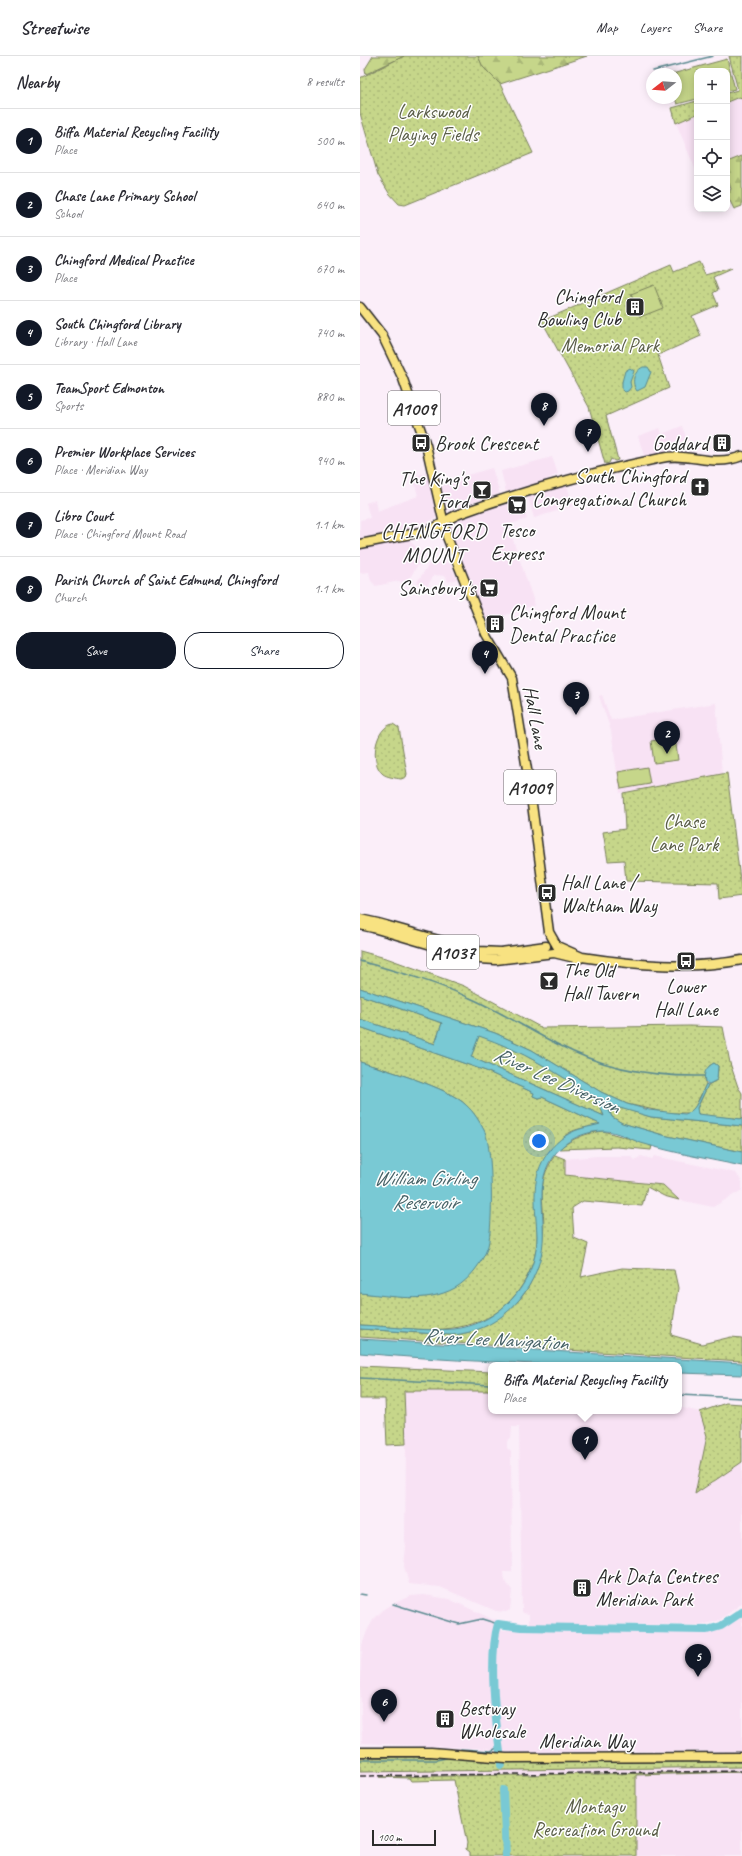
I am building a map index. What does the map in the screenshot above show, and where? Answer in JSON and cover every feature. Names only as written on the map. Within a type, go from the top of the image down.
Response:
[{"type":"main road","name":"A1009","points":[[360,307],[382,335],[413,404],[432,467],[444,521]]},
{"type":"main road","points":[[360,544],[427,531],[435,528],[444,521],[505,498],[614,468],[673,456],[721,462],[742,456]]},
{"type":"main road","name":"Hall Lane","points":[[444,521],[447,537],[481,622],[490,642],[512,678],[530,789],[551,948]]},
{"type":"main road","name":"A1037","points":[[360,919],[433,943],[470,950],[501,952],[551,948]]},
{"type":"main road","name":"A1037","points":[[360,926],[384,928]]},
{"type":"main road","points":[[551,948],[568,957],[582,957],[608,961],[708,965],[742,960]]},
{"type":"main road","name":"Meridian Way","points":[[360,1752],[431,1752],[506,1758],[742,1757]]},
{"type":"shaded area","points":[[739,97],[742,98],[742,156],[730,161],[730,104],[730,101]]},
{"type":"shaded area","points":[[694,115],[694,166],[676,123]]},
{"type":"shaded area","points":[[682,426],[688,443],[688,452],[674,451],[644,456],[638,436],[660,428],[662,434]]},
{"type":"shaded area","name":"CHINGFORD MOUNT","points":[[552,457],[558,474],[542,482],[506,492],[501,471]]},
{"type":"shaded area","name":"CHINGFORD MOUNT","points":[[492,468],[500,494],[444,511],[436,484]]},
{"type":"shaded area","name":"CHINGFORD MOUNT","points":[[428,473],[437,516],[435,519],[406,530],[360,539],[360,520],[370,518],[366,503],[375,500],[377,511],[418,496],[413,476]]},
{"type":"shaded area","name":"CHINGFORD MOUNT","points":[[566,482],[573,506],[534,518],[527,495]]},
{"type":"shaded area","name":"CHINGFORD MOUNT","points":[[520,499],[527,519],[508,525],[535,605],[484,622],[447,526],[473,514]]},
{"type":"shaded area","name":"CHINGFORD MOUNT","points":[[407,538],[424,555],[406,584],[399,581],[376,586],[371,581],[369,572],[360,573],[360,547]]},
{"type":"shaded area","name":"CHINGFORD MOUNT","points":[[430,563],[450,563],[457,579],[448,582],[446,576],[434,575],[426,588],[417,582]]},
{"type":"shaded area","points":[[602,695],[611,720],[716,703],[722,774],[620,793],[611,731],[599,696]]},
{"type":"shaded area","points":[[597,1156],[630,1156],[635,1160],[641,1156],[652,1159],[654,1156],[736,1173],[742,1182],[742,1190],[713,1207],[679,1200],[663,1185],[564,1175],[565,1159]]},
{"type":"shaded area","points":[[404,1391],[488,1391],[488,1414],[682,1414],[682,1408],[700,1412],[707,1436],[695,1494],[742,1462],[742,1603],[720,1620],[703,1625],[529,1624],[529,1614],[523,1613],[522,1611],[519,1427],[512,1427],[511,1438],[507,1441],[507,1448],[511,1452],[512,1572],[504,1572],[505,1581],[512,1590],[510,1610],[506,1612],[496,1611],[440,1587],[409,1584],[404,1566],[406,1546],[406,1444]]},
{"type":"shaded area","points":[[424,1595],[449,1599],[492,1619],[503,1621],[501,1630],[719,1630],[742,1613],[742,1751],[636,1751],[632,1747],[622,1748],[617,1751],[603,1752],[504,1753],[492,1749],[362,1743],[360,1679],[362,1645],[367,1631],[373,1620],[385,1608],[410,1596]]},
{"type":"shaded area","points":[[742,1767],[742,1772],[360,1778],[360,1772]]},
{"type":"shaded area","points":[[742,1773],[742,1856],[636,1856],[636,1775]]},
{"type":"green space","points":[[373,56],[404,56],[366,74],[365,69]]},
{"type":"green space","name":"Larkswood Playing Fields","points":[[404,56],[478,56],[483,67],[500,84],[533,153],[405,205],[399,204],[389,193],[378,175],[360,113],[360,78]]},
{"type":"green space","points":[[478,56],[587,56],[500,84],[483,67]]},
{"type":"green space","points":[[729,56],[742,56],[742,98],[739,97],[730,101],[730,92],[738,90]]},
{"type":"green space","points":[[727,59],[729,68],[694,68]]},
{"type":"green space","points":[[694,68],[694,100],[682,103],[682,71]]},
{"type":"green space","points":[[730,70],[735,89],[730,90]]},
{"type":"green space","points":[[694,102],[694,115],[676,123],[672,108]]},
{"type":"green space","points":[[742,156],[742,206],[734,209],[730,201],[730,161]]},
{"type":"green space","name":"Memorial Park","points":[[699,262],[705,275],[731,269],[713,277],[718,290],[713,293],[718,305],[692,316],[701,336],[658,355],[669,388],[606,416],[618,460],[615,461],[611,459],[609,463],[605,464],[589,407],[542,321],[671,265],[674,272]]},
{"type":"green space","points":[[654,285],[663,308],[640,317],[631,294]]},
{"type":"green space","points":[[393,724],[399,728],[407,774],[406,777],[401,779],[389,777],[383,774],[376,762],[375,754],[378,738],[387,727]]},
{"type":"green space","points":[[675,737],[678,760],[654,763],[651,741]]},
{"type":"green space","points":[[647,767],[650,784],[621,789],[618,772]]},
{"type":"green space","name":"Chase Lane Park","points":[[727,773],[742,896],[719,899],[718,883],[626,881],[624,860],[608,861],[603,832],[625,829],[623,793]]},
{"type":"green space","points":[[360,951],[389,959],[464,986],[542,1028],[723,1027],[730,1063],[738,1087],[742,1093],[742,1119],[700,1115],[696,1111],[708,1085],[717,1080],[718,1066],[714,1063],[709,1066],[704,1080],[706,1084],[695,1107],[689,1113],[668,1113],[627,1104],[601,1092],[532,1050],[495,1033],[360,988]]},
{"type":"green space","points":[[360,995],[442,1023],[435,1044],[360,1019]]},
{"type":"green space","points":[[360,1027],[486,1071],[534,1093],[533,1096],[538,1098],[542,1097],[600,1124],[570,1132],[560,1142],[540,1168],[537,1191],[537,1245],[531,1268],[516,1294],[500,1310],[483,1320],[464,1326],[444,1329],[360,1325],[360,1293],[413,1297],[443,1293],[457,1286],[470,1275],[482,1259],[485,1133],[472,1111],[457,1098],[446,1092],[400,1074],[360,1062]]},
{"type":"green space","points":[[479,1035],[524,1055],[553,1071],[595,1098],[599,1103],[604,1116],[471,1057]]},
{"type":"green space","points":[[606,1103],[651,1117],[742,1126],[742,1152],[663,1135],[622,1123],[612,1117]]},
{"type":"green space","points":[[603,1131],[652,1145],[651,1150],[617,1147],[559,1149],[580,1137]]},
{"type":"green space","points":[[555,1155],[565,1159],[565,1175],[663,1185],[679,1200],[664,1196],[647,1187],[642,1206],[583,1201],[572,1208],[574,1238],[588,1244],[581,1277],[622,1268],[674,1270],[678,1288],[671,1335],[702,1344],[731,1337],[742,1338],[742,1361],[360,1337],[360,1329],[452,1335],[467,1333],[486,1325],[517,1303],[529,1286],[539,1262],[544,1225],[542,1196],[544,1177],[548,1166]]},
{"type":"green space","points":[[360,1366],[488,1372],[488,1391],[404,1391],[406,1444],[387,1445],[385,1399],[360,1399]]},
{"type":"green space","points":[[726,1403],[742,1404],[742,1462],[695,1494],[707,1436],[700,1412]]},
{"type":"green space","points":[[360,1758],[742,1759],[742,1767],[360,1772]]},
{"type":"green space","name":"Montagu Recreation Ground","points":[[742,1772],[636,1775],[636,1856],[470,1856],[470,1852],[466,1849],[467,1843],[454,1780],[411,1781],[409,1778],[379,1777]]},
{"type":"water","points":[[643,367],[648,367],[651,372],[645,387],[637,391],[634,385],[634,378],[637,372]]},
{"type":"water","points":[[630,368],[634,371],[630,382],[631,387],[625,392],[622,389],[622,382],[625,371]]},
{"type":"water","points":[[360,988],[495,1033],[532,1050],[601,1092],[627,1104],[649,1110],[685,1114],[696,1106],[706,1084],[708,1085],[697,1108],[698,1114],[742,1119],[742,1126],[651,1117],[606,1104],[612,1117],[622,1123],[663,1135],[742,1152],[742,1166],[666,1150],[641,1143],[609,1131],[593,1132],[578,1137],[564,1145],[553,1157],[546,1170],[542,1197],[543,1241],[541,1256],[529,1286],[520,1299],[509,1310],[497,1320],[483,1327],[452,1335],[360,1329],[360,1325],[442,1330],[461,1328],[476,1324],[489,1318],[507,1304],[520,1289],[533,1264],[537,1236],[535,1195],[537,1176],[540,1166],[556,1143],[565,1136],[580,1129],[600,1124],[542,1097],[538,1098],[533,1096],[534,1093],[486,1071],[360,1027],[360,1019],[435,1044],[442,1023],[360,995]],"holes":[[[479,1036],[539,1063],[595,1098],[599,1103],[604,1116],[471,1057]]]},
{"type":"water","name":"William Girling Reservoir","points":[[360,1062],[400,1074],[446,1092],[457,1098],[472,1111],[485,1132],[490,1155],[491,1171],[491,1222],[488,1246],[483,1258],[470,1275],[460,1285],[444,1293],[432,1296],[409,1298],[360,1293]]},
{"type":"water","points":[[714,1063],[718,1066],[717,1080],[709,1084],[705,1082],[704,1076],[707,1068]]},
{"type":"water","points":[[360,1339],[742,1363],[742,1375],[682,1373],[682,1362],[496,1362],[360,1353]]},
{"type":"waterway","points":[[665,68],[713,56]]},
{"type":"waterway","points":[[360,961],[445,987],[483,1004],[557,1044],[592,1059],[610,1065],[647,1073],[704,1076]]},
{"type":"waterway","points":[[360,1378],[488,1385]]},
{"type":"waterway","points":[[682,1395],[742,1398]]},
{"type":"waterway","points":[[360,1594],[366,1595]]},
{"type":"waterway","points":[[393,1604],[459,1624],[482,1619],[498,1624]]},
{"type":"waterway","points":[[500,1752],[493,1687],[493,1653],[498,1624],[521,1627],[707,1630],[721,1626],[742,1612]]},
{"type":"waterway","points":[[461,1749],[491,1751],[499,1747]]},
{"type":"waterway","points":[[360,1760],[436,1760],[446,1758]]},
{"type":"waterway","points":[[503,1790],[506,1856]]},
{"type":"railway","points":[[360,1776],[742,1771]]},
{"type":"place","name":"Chingford Bowling Club","points":[[635,307]]},
{"type":"place","name":"Parish Church of Saint Edmund, Chingford","points":[[544,426]]},
{"type":"place","name":"Brook Crescent","points":[[421,443]]},
{"type":"place","name":"Goddard","points":[[722,443]]},
{"type":"place","name":"Libro Court","points":[[588,452]]},
{"type":"place","name":"South Chingford Congregational Church","points":[[700,487]]},
{"type":"place","name":"The King's Ford","points":[[482,490]]},
{"type":"place","name":"Tesco Express","points":[[517,505]]},
{"type":"place","name":"Sainsbury's","points":[[489,588]]},
{"type":"place","name":"Chingford Mount Dental Practice","points":[[495,624]]},
{"type":"place","name":"South Chingford Library","points":[[485,674]]},
{"type":"place","name":"Chingford Medical Practice","points":[[576,715]]},
{"type":"place","name":"Chase Lane Primary School","points":[[667,754]]},
{"type":"place","name":"Hall Lane / Waltham Way","points":[[547,893]]},
{"type":"place","name":"Lower Hall Lane","points":[[686,961]]},
{"type":"place","name":"The Old Hall Tavern","points":[[549,981]]},
{"type":"place","name":"Biffa Material Recycling Facility","points":[[585,1460]]},
{"type":"place","name":"Ark Data Centres Meridian Park","points":[[582,1588]]},
{"type":"place","name":"TeamSport Edmonton","points":[[698,1677]]},
{"type":"place","name":"Bestway Wholesale","points":[[445,1719]]},
{"type":"place","name":"Premier Workplace Services","points":[[384,1722]]},
{"type":"district","name":"CHINGFORD MOUNT","points":[[434,543]]},
{"type":"water label","name":"River Lee Diversion","points":[[557,1080]]},
{"type":"water label","name":"River Lee Navigation","points":[[495,1339]]}]
